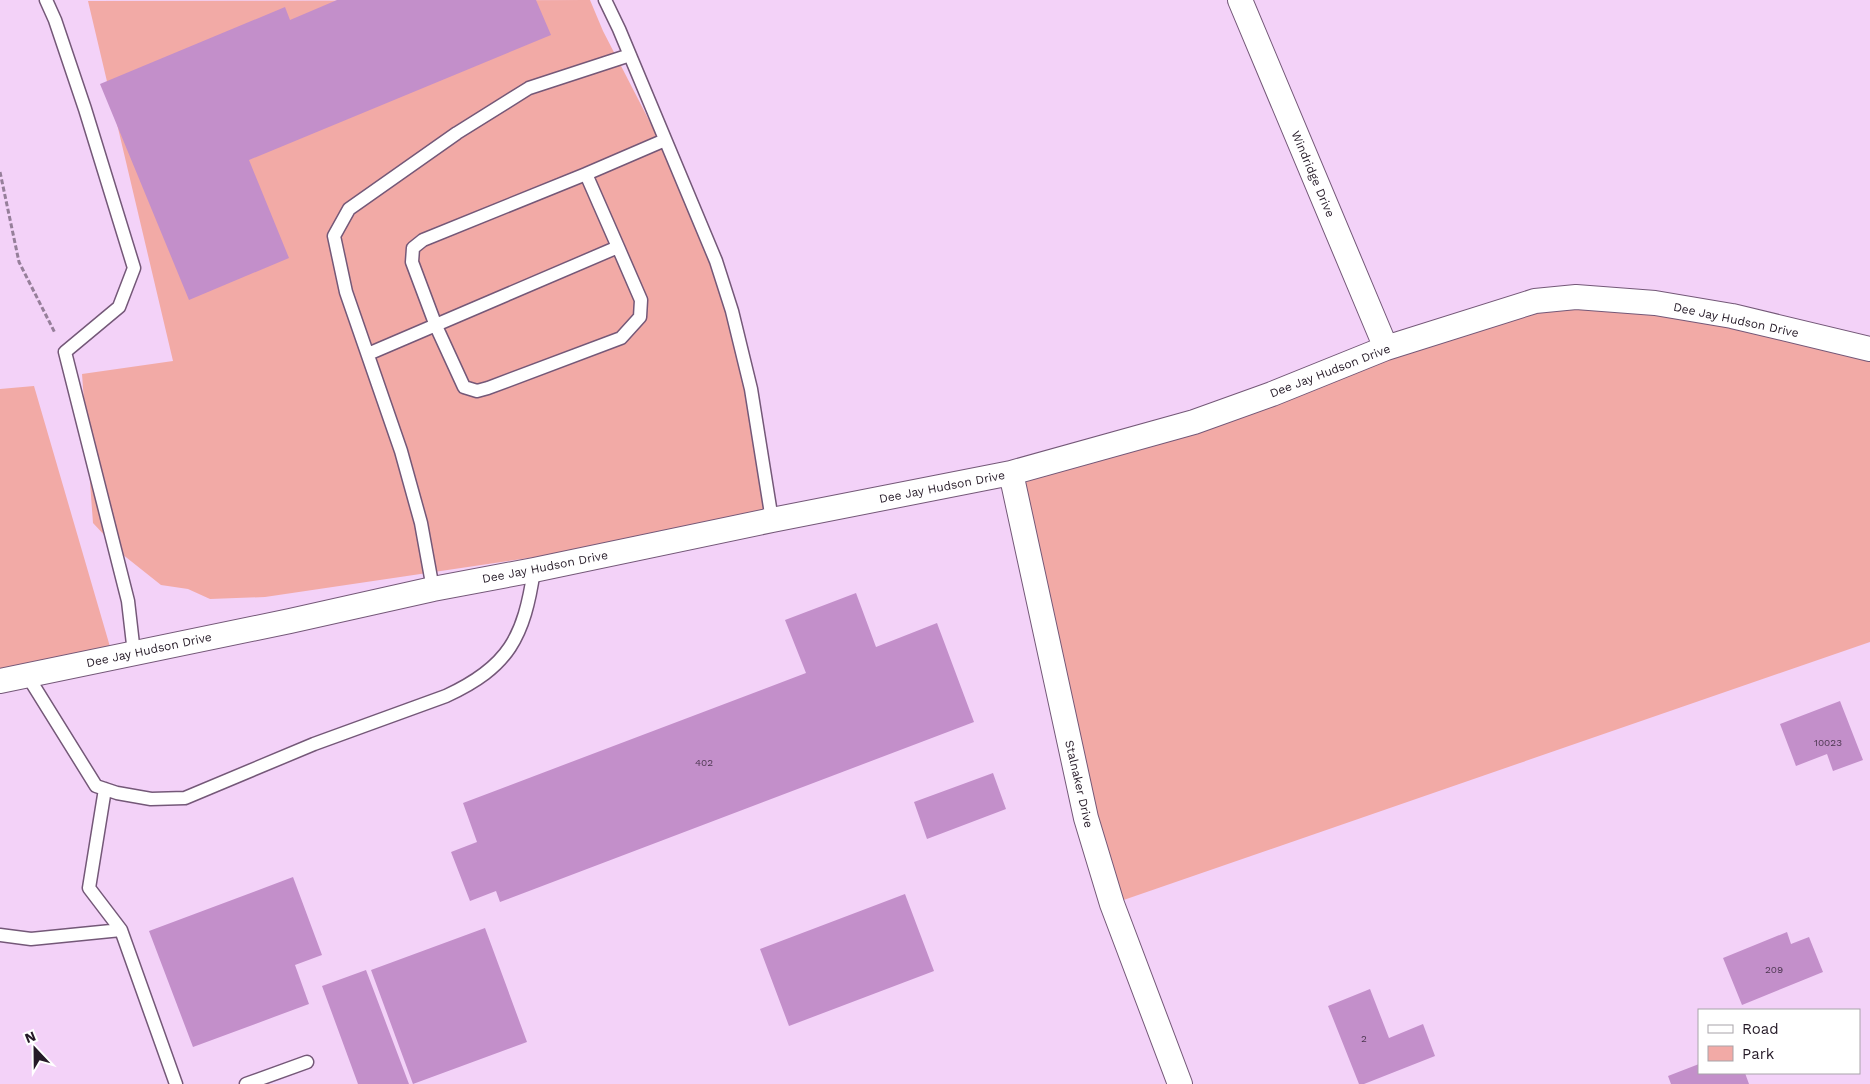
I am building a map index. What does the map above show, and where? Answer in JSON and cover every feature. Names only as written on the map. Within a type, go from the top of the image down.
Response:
[{"type":"street","name":"Windridge Drive","points":[[1240,0],[1386,348]]},
{"type":"street","name":"Dee Jay Hudson Drive","points":[[0,681],[433,589],[534,570],[772,520],[1011,474],[1194,422],[1272,394],[1386,348],[1535,301],[1576,297],[1655,303],[1732,316],[1870,349]]},
{"type":"street","name":"Stalnaker Drive","points":[[1011,474],[1086,818],[1112,904],[1180,1084]]},
{"type":"lane","points":[[46,0],[55,20],[85,109],[134,268],[119,307],[65,352],[128,601],[134,653]]},
{"type":"lane","points":[[605,0],[716,261],[732,310],[751,388],[772,520]]},
{"type":"lane","points":[[433,589],[419,514],[401,451],[346,292],[334,236],[349,209],[457,133],[528,88],[630,55]]},
{"type":"lane","points":[[586,174],[641,300],[640,317],[621,338],[477,391],[464,387],[436,326],[412,262],[413,248],[423,240],[665,140]]},
{"type":"lane","points":[[368,354],[618,247]]},
{"type":"lane","points":[[27,675],[96,786],[117,793],[151,799],[184,798],[314,744],[446,696],[487,673],[508,653],[518,634],[529,603],[534,570]]},
{"type":"lane","points":[[105,789],[89,888],[122,930],[176,1084]]},
{"type":"lane","points":[[0,935],[31,939],[122,930]]},
{"type":"lane","points":[[246,1084],[307,1062]]},
{"type":"path","points":[[0,172],[19,262],[65,352]]},
{"type":"green space","points":[[590,0],[603,31],[686,192],[732,311],[772,520],[744,526],[265,597],[210,599],[188,589],[161,585],[122,554],[93,523],[82,374],[173,361],[88,1]]},
{"type":"green space","points":[[1576,297],[1870,349],[1870,642],[1112,904],[1011,473]]},
{"type":"green space","points":[[34,386],[113,657],[0,681],[0,389]]},
{"type":"building","points":[[337,0],[536,0],[551,35],[249,160],[289,258],[189,300],[100,84],[285,7],[290,20]]},
{"type":"building","points":[[856,593],[876,647],[937,623],[974,722],[500,902],[496,891],[470,901],[451,852],[477,842],[463,803],[806,673],[785,620]]},
{"type":"building","points":[[1840,701],[1863,760],[1833,771],[1827,754],[1796,766],[1780,724]]},
{"type":"building","points":[[993,773],[1006,809],[927,839],[914,802]]},
{"type":"building","points":[[293,877],[322,955],[295,965],[309,1004],[193,1047],[149,931]]},
{"type":"building","points":[[905,894],[934,971],[789,1026],[760,949]]},
{"type":"building","points":[[485,928],[527,1042],[413,1084],[371,970]]},
{"type":"building","points":[[1787,932],[1791,944],[1809,937],[1823,972],[1742,1005],[1723,958]]},
{"type":"building","points":[[366,970],[409,1084],[358,1084],[322,986]]},
{"type":"building","points":[[1370,989],[1389,1038],[1423,1024],[1435,1056],[1364,1084],[1359,1084],[1328,1006]]},
{"type":"building","points":[[1698,1064],[1698,1074],[1745,1074],[1749,1084],[1671,1084],[1668,1076]]}]
